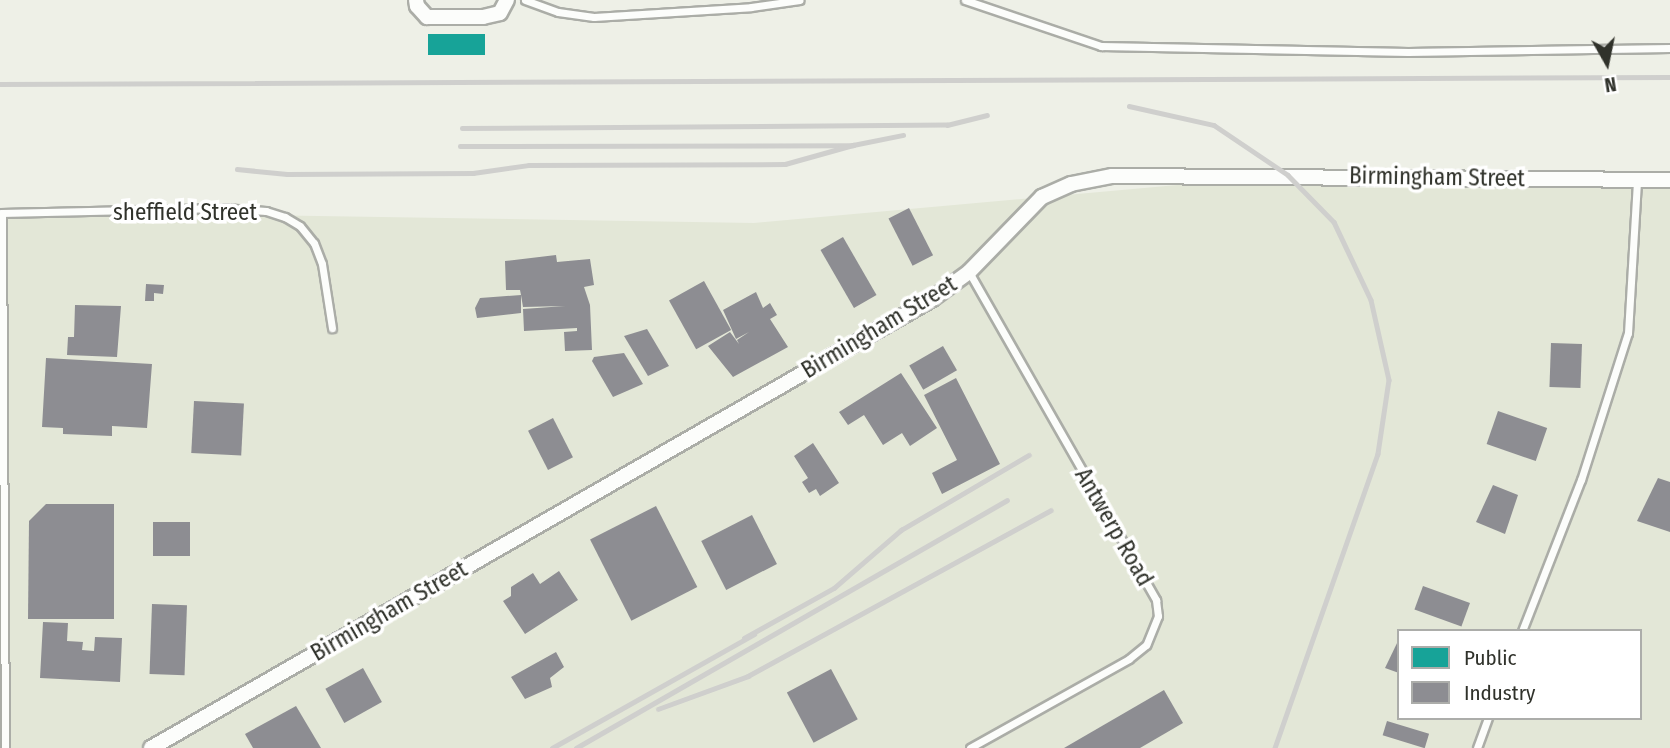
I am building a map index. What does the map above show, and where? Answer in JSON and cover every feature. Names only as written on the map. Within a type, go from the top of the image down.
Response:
[{"type":"street","points":[[416,0],[417,6],[427,17],[483,17],[500,13],[508,0]]},
{"type":"street","name":"Birmingham Street","points":[[151,748],[922,304],[969,272],[1042,197],[1071,184],[1112,176],[1670,180]]},
{"type":"lane","points":[[525,0],[558,12],[594,17],[751,7],[800,0]]},
{"type":"lane","points":[[965,0],[1101,46],[1408,52],[1670,48]]},
{"type":"lane","points":[[1523,629],[1581,480],[1628,333],[1637,180]]},
{"type":"lane","name":"sheffield Street","points":[[1,214],[223,208],[266,211],[285,217],[300,226],[314,243],[322,264],[332,328]]},
{"type":"lane","points":[[1,214],[5,748]]},
{"type":"lane","name":"Antwerp Road","points":[[969,272],[1156,600],[1158,616],[1146,645],[1129,659],[970,748]]},
{"type":"lane","points":[[1477,748],[1488,720]]},
{"type":"shaded area","points":[[1670,174],[1670,748],[0,748],[0,211],[754,223],[1288,175]]},
{"type":"building: Public","points":[[428,34],[485,34],[485,55],[428,55]]},
{"type":"building: Industry","points":[[909,208],[933,255],[913,266],[889,218]]},
{"type":"building: Industry","points":[[843,237],[876,295],[854,308],[820,250]]},
{"type":"building: Industry","points":[[556,255],[557,262],[590,259],[594,285],[584,287],[590,305],[592,350],[565,351],[564,332],[577,331],[577,328],[524,331],[523,309],[565,306],[523,307],[520,290],[506,290],[505,261]]},
{"type":"building: Industry","points":[[704,281],[731,330],[696,349],[669,300]]},
{"type":"building: Industry","points":[[146,284],[164,285],[163,294],[154,293],[154,301],[145,301]]},
{"type":"building: Industry","points":[[756,292],[763,308],[770,303],[777,315],[770,319],[788,347],[733,377],[708,346],[730,332],[739,344],[737,340],[749,332],[736,339],[723,310]]},
{"type":"building: Industry","points":[[521,295],[521,313],[477,318],[475,308],[480,298]]},
{"type":"building: Industry","points":[[75,305],[121,306],[117,357],[67,355],[68,337],[74,337]]},
{"type":"building: Industry","points":[[647,329],[669,366],[648,376],[624,336]]},
{"type":"building: Industry","points":[[1551,343],[1582,344],[1580,388],[1549,387]]},
{"type":"building: Industry","points":[[943,346],[957,370],[923,390],[909,366]]},
{"type":"building: Industry","points":[[624,353],[643,384],[613,397],[592,361],[594,357]]},
{"type":"building: Industry","points":[[46,358],[152,364],[147,428],[112,426],[112,436],[63,434],[63,428],[42,427]]},
{"type":"building: Industry","points":[[901,373],[937,428],[910,446],[902,433],[883,445],[864,415],[848,425],[839,412]]},
{"type":"building: Industry","points":[[956,378],[1000,464],[942,494],[932,473],[957,460],[924,395]]},
{"type":"building: Industry","points":[[194,401],[244,404],[241,456],[191,453]]},
{"type":"building: Industry","points":[[1498,411],[1547,428],[1536,461],[1487,444]]},
{"type":"building: Industry","points":[[553,418],[573,457],[548,470],[528,431]]},
{"type":"building: Industry","points":[[813,443],[839,483],[820,496],[816,489],[809,493],[802,482],[808,478],[794,456]]},
{"type":"building: Industry","points":[[1658,478],[1670,482],[1670,532],[1637,521]]},
{"type":"building: Industry","points":[[1493,485],[1518,495],[1505,534],[1476,522]]},
{"type":"building: Industry","points":[[46,504],[114,504],[114,619],[28,619],[29,521]]},
{"type":"building: Industry","points":[[656,506],[697,587],[631,621],[590,540]]},
{"type":"building: Industry","points":[[752,515],[777,564],[726,590],[701,541]]},
{"type":"building: Industry","points":[[153,522],[190,522],[190,556],[153,556]]},
{"type":"building: Industry","points":[[559,571],[578,600],[525,634],[503,601],[511,596],[511,587],[533,573],[540,584]]},
{"type":"building: Industry","points":[[1423,586],[1470,603],[1461,627],[1414,609]]},
{"type":"building: Industry","points":[[152,604],[187,605],[185,675],[150,674]]},
{"type":"building: Industry","points":[[43,622],[68,623],[67,641],[83,642],[82,650],[94,651],[95,637],[122,638],[120,682],[40,678]]},
{"type":"building: Industry","points":[[1397,643],[1397,672],[1385,668]]},
{"type":"building: Industry","points":[[556,652],[564,667],[550,678],[552,687],[525,699],[511,677]]},
{"type":"building: Industry","points":[[363,668],[382,702],[344,723],[325,689]]},
{"type":"building: Industry","points":[[831,669],[858,719],[814,743],[787,692]]},
{"type":"building: Industry","points":[[1164,690],[1183,723],[1140,748],[1064,748]]},
{"type":"building: Industry","points":[[296,706],[321,748],[253,748],[245,734]]},
{"type":"building: Industry","points":[[1387,721],[1429,734],[1425,748],[1383,735]]},
{"type":"railway","points":[[0,84],[1670,77]]},
{"type":"railway","points":[[1129,106],[1214,125],[1288,175],[1334,222],[1371,300],[1389,380],[1378,454],[1275,748]]},
{"type":"railway","points":[[462,128],[947,125],[987,115]]},
{"type":"railway","points":[[460,146],[853,145],[903,135]]},
{"type":"railway","points":[[237,169],[287,174],[473,173],[529,165],[785,164],[853,145]]},
{"type":"railway","points":[[744,638],[834,588],[901,530],[1029,455]]},
{"type":"railway","points":[[576,748],[1007,500]]},
{"type":"railway","points":[[658,709],[748,676],[1051,510]]},
{"type":"railway","points":[[552,748],[754,634]]}]
